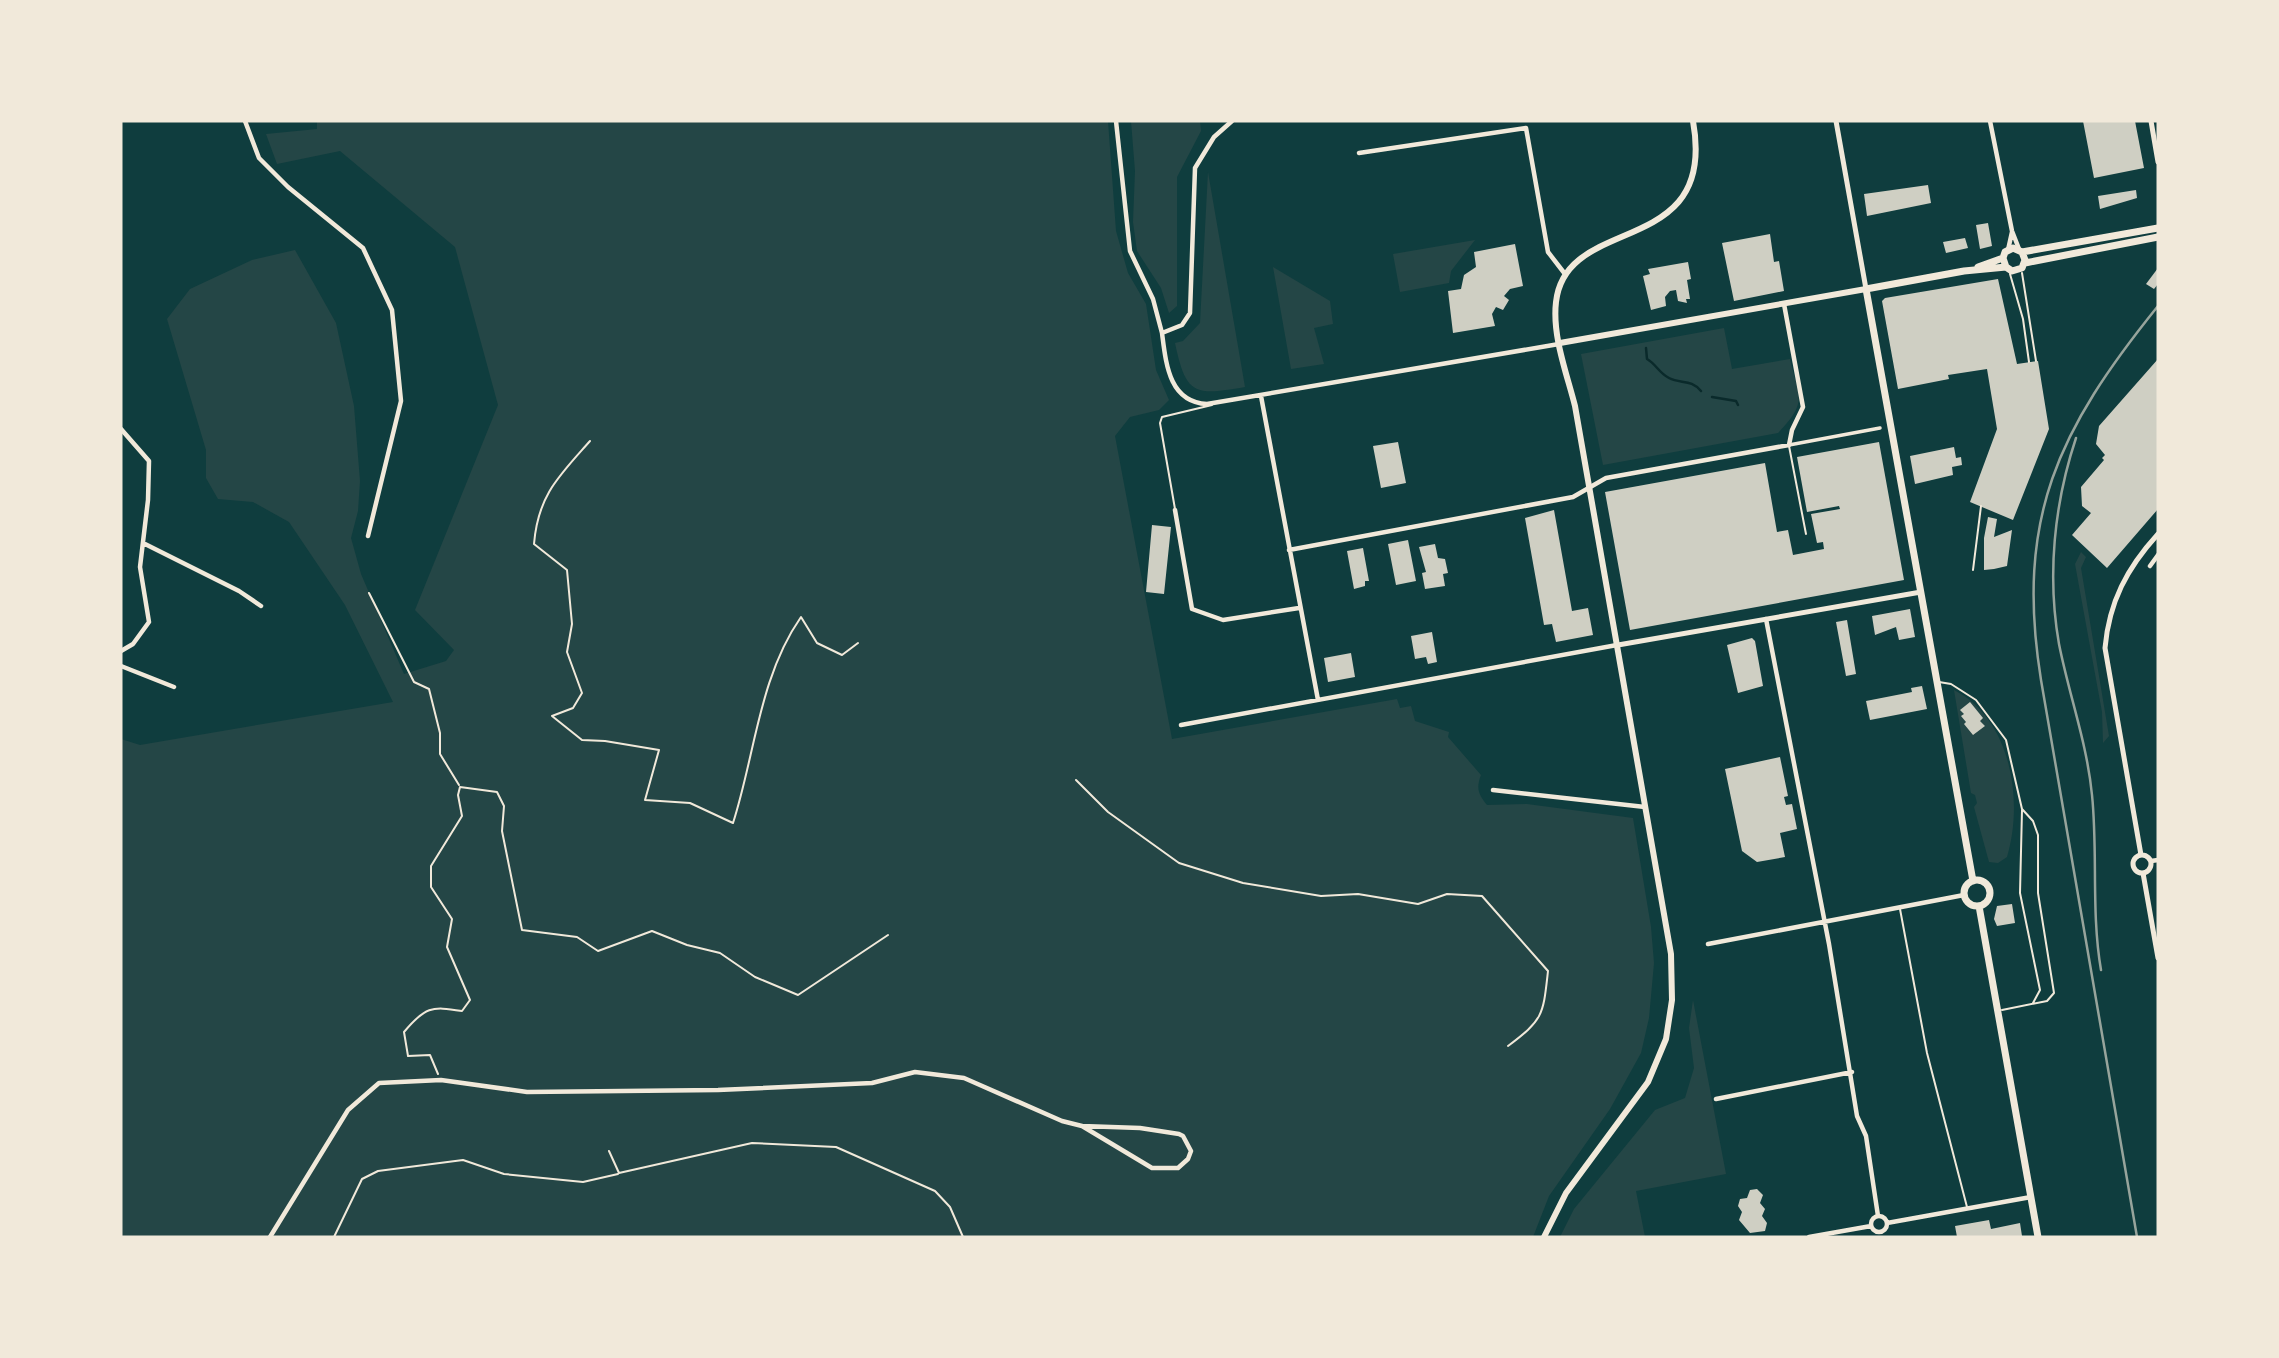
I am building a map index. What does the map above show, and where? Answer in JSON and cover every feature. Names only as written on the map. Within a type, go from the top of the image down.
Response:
[{"type":"main road","points":[[1544,1237],[1566,1193],[1648,1082],[1666,1039],[1672,1000],[1671,954],[1618,645],[1560,344],[1556,301],[1565,274],[1588,254],[1651,224],[1680,201],[1687,191],[1695,167],[1693,121]]},
{"type":"main road","points":[[1964,271],[2003,258],[2008,250],[2041,251],[2158,228]]},
{"type":"main road","points":[[1560,344],[1964,271],[2023,266],[2158,237]]},
{"type":"main road","points":[[2021,251],[2023,266]]},
{"type":"main road","points":[[2003,258],[2007,268]]},
{"type":"main road","points":[[1866,289],[1973,881]]},
{"type":"main road","points":[[1973,881],[1985,884],[1989,891],[1986,902],[1979,906],[1971,905],[1964,895],[1965,888],[1973,881]]},
{"type":"main road","points":[[1979,906],[2038,1237]]},
{"type":"street","points":[[245,121],[258,158],[288,187],[363,248],[392,310],[401,401],[368,536]]},
{"type":"street","points":[[1116,121],[1130,251],[1153,299],[1170,378],[1180,394],[1196,404],[1220,403],[1560,344]]},
{"type":"street","points":[[1162,333],[1182,325],[1190,313],[1195,168],[1214,137],[1232,121]]},
{"type":"street","points":[[1836,121],[1866,289]]},
{"type":"street","points":[[1990,121],[2012,231],[2021,251]]},
{"type":"street","points":[[2151,121],[2158,162]]},
{"type":"street","points":[[1359,153],[1526,128],[1548,252],[1565,274]]},
{"type":"street","points":[[2008,250],[2012,231]]},
{"type":"street","points":[[1784,304],[1803,407],[1792,430],[1789,444]]},
{"type":"street","points":[[1261,396],[1318,700]]},
{"type":"street","points":[[1289,550],[1573,497],[1606,478],[1880,428]]},
{"type":"street","points":[[121,429],[149,461],[140,567],[149,622],[133,644],[121,652]]},
{"type":"street","points":[[1175,510],[1192,609],[1223,620],[1300,608]]},
{"type":"street","points":[[2158,534],[2127,573],[2116,594],[2108,617],[2105,648],[2141,855],[2151,861],[2158,860]]},
{"type":"street","points":[[143,543],[239,591],[261,606]]},
{"type":"street","points":[[2150,566],[2158,555]]},
{"type":"street","points":[[1181,725],[1921,592]]},
{"type":"street","points":[[1766,619],[1825,922],[1852,1072],[1857,1116],[1866,1136],[1878,1216],[1888,1223],[2031,1197]]},
{"type":"street","points":[[121,666],[174,687]]},
{"type":"street","points":[[1493,790],[1646,807]]},
{"type":"street","points":[[2141,855],[2133,864],[2135,870],[2143,873]]},
{"type":"street","points":[[2143,873],[2150,869],[2151,861]]},
{"type":"street","points":[[2143,873],[2158,958]]},
{"type":"street","points":[[1708,944],[1964,895]]},
{"type":"street","points":[[270,1237],[348,1110],[379,1083],[441,1080],[527,1092],[718,1090],[872,1083],[915,1072],[964,1078],[1062,1122],[1179,1134],[1191,1150],[1188,1159],[1178,1168],[1152,1168],[1082,1126]]},
{"type":"street","points":[[1716,1099],[1852,1072]]},
{"type":"street","points":[[1878,1216],[1872,1221],[1873,1231],[1882,1235],[1888,1223]]},
{"type":"street","points":[[1809,1237],[1871,1226]]},
{"type":"lane","points":[[2023,266],[2036,361]]},
{"type":"lane","points":[[2007,268],[2023,319],[2029,362]]},
{"type":"lane","points":[[1175,510],[1160,423],[1162,417],[1220,403]]},
{"type":"lane","points":[[1789,444],[1806,534]]},
{"type":"lane","points":[[1973,570],[1981,506]]},
{"type":"lane","points":[[1937,682],[1951,684],[1967,693],[1999,729],[2007,746],[2022,808],[2020,893],[2040,990],[2033,1004]]},
{"type":"lane","points":[[1997,1011],[2049,1000],[2054,988],[2038,893],[2038,835],[2033,821],[2022,808]]},
{"type":"lane","points":[[1899,908],[1927,1053],[1967,1208]]},
{"type":"path","points":[[590,441],[549,489],[536,517],[534,544],[567,570],[572,624],[567,652],[582,693],[573,708],[552,716],[582,740],[659,750],[645,800],[690,803],[733,823],[759,717],[788,636],[802,617],[817,643],[829,649],[842,654],[858,643]]},
{"type":"path","points":[[369,593],[414,682],[429,689],[440,733],[440,754],[460,787],[462,816],[431,866],[431,887],[452,919],[447,947],[470,1000],[462,1011],[436,1007],[419,1015],[404,1032],[408,1056],[430,1055],[441,1080]]},
{"type":"path","points":[[1076,780],[1108,812],[1179,863],[1243,883],[1321,896],[1358,894],[1418,904],[1447,894],[1482,895],[1548,971],[1545,1002],[1536,1026],[1508,1046]]},
{"type":"path","points":[[460,787],[497,792],[504,806],[502,831],[522,929],[537,934],[577,937],[598,951],[652,931],[687,945],[720,953],[755,977],[798,995],[888,935]]},
{"type":"path","points":[[334,1237],[362,1179],[378,1171],[463,1160],[504,1174],[583,1182],[752,1143],[836,1147],[935,1191],[950,1207],[962,1237]]},
{"type":"path","points":[[609,1152],[619,1173]]},
{"type":"shaded area","points":[[317,121],[1108,121],[1116,231],[1128,273],[1146,304],[1156,370],[1169,400],[1159,410],[1130,417],[1115,436],[1172,739],[1397,699],[1400,708],[1411,706],[1415,721],[1449,732],[1448,737],[1481,775],[1479,791],[1487,805],[1527,804],[1633,818],[1651,927],[1654,963],[1649,1018],[1641,1053],[1610,1109],[1549,1196],[1533,1237],[121,1237],[121,739],[140,745],[393,702],[345,605],[289,522],[253,502],[218,499],[206,478],[206,450],[167,319],[190,289],[252,260],[295,250],[336,323],[354,406],[360,481],[358,511],[351,538],[361,574],[404,674],[446,661],[454,650],[415,610],[498,405],[455,247],[340,151],[277,164],[266,134],[317,129]]},
{"type":"shaded area","points":[[1131,121],[1200,121],[1201,131],[1177,177],[1177,306],[1169,313],[1161,288],[1137,251],[1133,222],[1135,171]]},
{"type":"shaded area","points":[[1208,172],[1245,387],[1214,391],[1203,391],[1189,382],[1183,373],[1175,343],[1183,341],[1200,323]]},
{"type":"shaded area","points":[[1475,240],[1451,271],[1449,283],[1400,292],[1393,254]]},
{"type":"shaded area","points":[[1273,267],[1330,301],[1333,324],[1314,328],[1324,364],[1291,369]]},
{"type":"shaded area","points":[[1724,328],[1732,369],[1790,359],[1799,399],[1794,414],[1787,423],[1778,433],[1603,465],[1581,354]]},
{"type":"shaded area","points":[[2081,552],[2086,557],[2081,568],[2109,736],[2103,743],[2102,712],[2075,564]]},
{"type":"shaded area","points":[[1954,690],[1973,703],[1989,720],[2008,763],[2013,787],[2012,835],[2007,857],[1998,863],[1989,862],[1974,807],[1977,803],[1975,795],[1971,793]]},
{"type":"shaded area","points":[[1693,1000],[1726,1174],[1636,1191],[1645,1237],[1560,1237],[1574,1209],[1655,1110],[1685,1098],[1694,1068],[1689,1028]]},
{"type":"building","points":[[2083,121],[2135,121],[2144,168],[2094,178]]},
{"type":"building","points":[[1928,185],[1931,203],[1867,216],[1864,194]]},
{"type":"building","points":[[2136,190],[2137,198],[2100,209],[2098,196]]},
{"type":"building","points":[[1988,223],[1992,246],[1980,249],[1976,225]]},
{"type":"building","points":[[1770,234],[1774,262],[1779,261],[1784,291],[1734,301],[1722,243]]},
{"type":"building","points":[[1965,238],[1968,248],[1946,253],[1943,242]]},
{"type":"building","points":[[1515,244],[1523,286],[1510,289],[1504,296],[1509,300],[1503,310],[1496,307],[1492,314],[1495,326],[1453,333],[1448,291],[1461,289],[1464,275],[1476,267],[1474,252]]},
{"type":"building","points":[[1688,262],[1691,279],[1687,280],[1690,299],[1686,299],[1687,303],[1678,301],[1676,290],[1670,291],[1665,297],[1666,306],[1651,310],[1643,276],[1650,274],[1648,269]]},
{"type":"building","points":[[2158,268],[2158,284],[2154,289],[2146,284]]},
{"type":"building","points":[[1998,279],[2017,364],[2038,361],[2049,429],[2013,520],[1970,502],[1997,429],[1987,369],[1948,375],[1949,379],[1898,389],[1882,301],[1885,298]]},
{"type":"building","points":[[2158,359],[2158,509],[2107,568],[2072,535],[2091,513],[2082,506],[2081,487],[2104,460],[2102,458],[2105,455],[2096,444],[2099,426]]},
{"type":"building","points":[[1398,442],[1406,483],[1381,488],[1373,446]]},
{"type":"building","points":[[1879,442],[1904,580],[1630,630],[1605,492],[1765,463],[1777,532],[1788,530],[1793,555],[1824,549],[1823,542],[1817,543],[1811,514],[1840,509],[1839,506],[1807,512],[1797,457]]},
{"type":"building","points":[[1954,447],[1956,458],[1961,457],[1962,465],[1952,467],[1953,475],[1915,484],[1910,456]]},
{"type":"building","points":[[1554,510],[1572,611],[1588,608],[1593,635],[1556,642],[1552,624],[1544,625],[1525,518]]},
{"type":"building","points":[[1988,517],[1997,519],[1994,537],[2012,530],[2007,566],[1984,570],[1984,538]]},
{"type":"building","points":[[1152,525],[1171,527],[1164,594],[1146,592]]},
{"type":"building","points":[[1408,540],[1416,581],[1396,585],[1388,544]]},
{"type":"building","points":[[1435,544],[1438,558],[1445,559],[1448,573],[1443,574],[1445,586],[1425,589],[1422,573],[1426,572],[1419,547]]},
{"type":"building","points":[[1363,548],[1369,581],[1365,581],[1365,586],[1354,589],[1347,551]]},
{"type":"building","points":[[1910,609],[1915,637],[1899,640],[1896,627],[1875,635],[1872,616]]},
{"type":"building","points":[[1847,620],[1856,674],[1846,676],[1836,622]]},
{"type":"building","points":[[1432,632],[1437,662],[1428,664],[1426,657],[1415,659],[1411,636]]},
{"type":"building","points":[[1752,638],[1755,641],[1763,686],[1738,693],[1727,645]]},
{"type":"building","points":[[1351,653],[1355,677],[1328,682],[1324,658]]},
{"type":"building","points":[[1922,686],[1927,709],[1870,720],[1866,701],[1912,692],[1911,688]]},
{"type":"building","points":[[1970,702],[1983,718],[1980,721],[1985,726],[1973,735],[1964,724],[1966,722],[1961,716],[1964,714],[1960,710]]},
{"type":"building","points":[[1780,757],[1788,796],[1784,797],[1786,805],[1792,804],[1797,829],[1780,833],[1785,857],[1757,862],[1742,851],[1725,769]]},
{"type":"building","points":[[2012,904],[2015,923],[1997,926],[1994,919],[1997,906]]},
{"type":"building","points":[[1757,1189],[1763,1195],[1760,1203],[1765,1209],[1762,1216],[1767,1223],[1765,1231],[1750,1233],[1739,1220],[1742,1212],[1738,1206],[1740,1199],[1747,1198],[1750,1190]]},
{"type":"building","points":[[1989,1220],[1991,1229],[2020,1223],[2022,1236],[1957,1237],[1955,1226]]},
{"type":"waterway","points":[[1646,348],[1647,359],[1666,376],[1690,383],[1701,391]]},
{"type":"waterway","points":[[1712,397],[1736,401],[1738,405]]},
{"type":"railway","points":[[2137,1237],[2041,680],[2034,623],[2034,571],[2040,523],[2052,479],[2070,436],[2123,351],[2158,306]]},
{"type":"railway","points":[[2076,438],[2058,514],[2053,566],[2055,618],[2092,795],[2096,926],[2101,970]]}]
